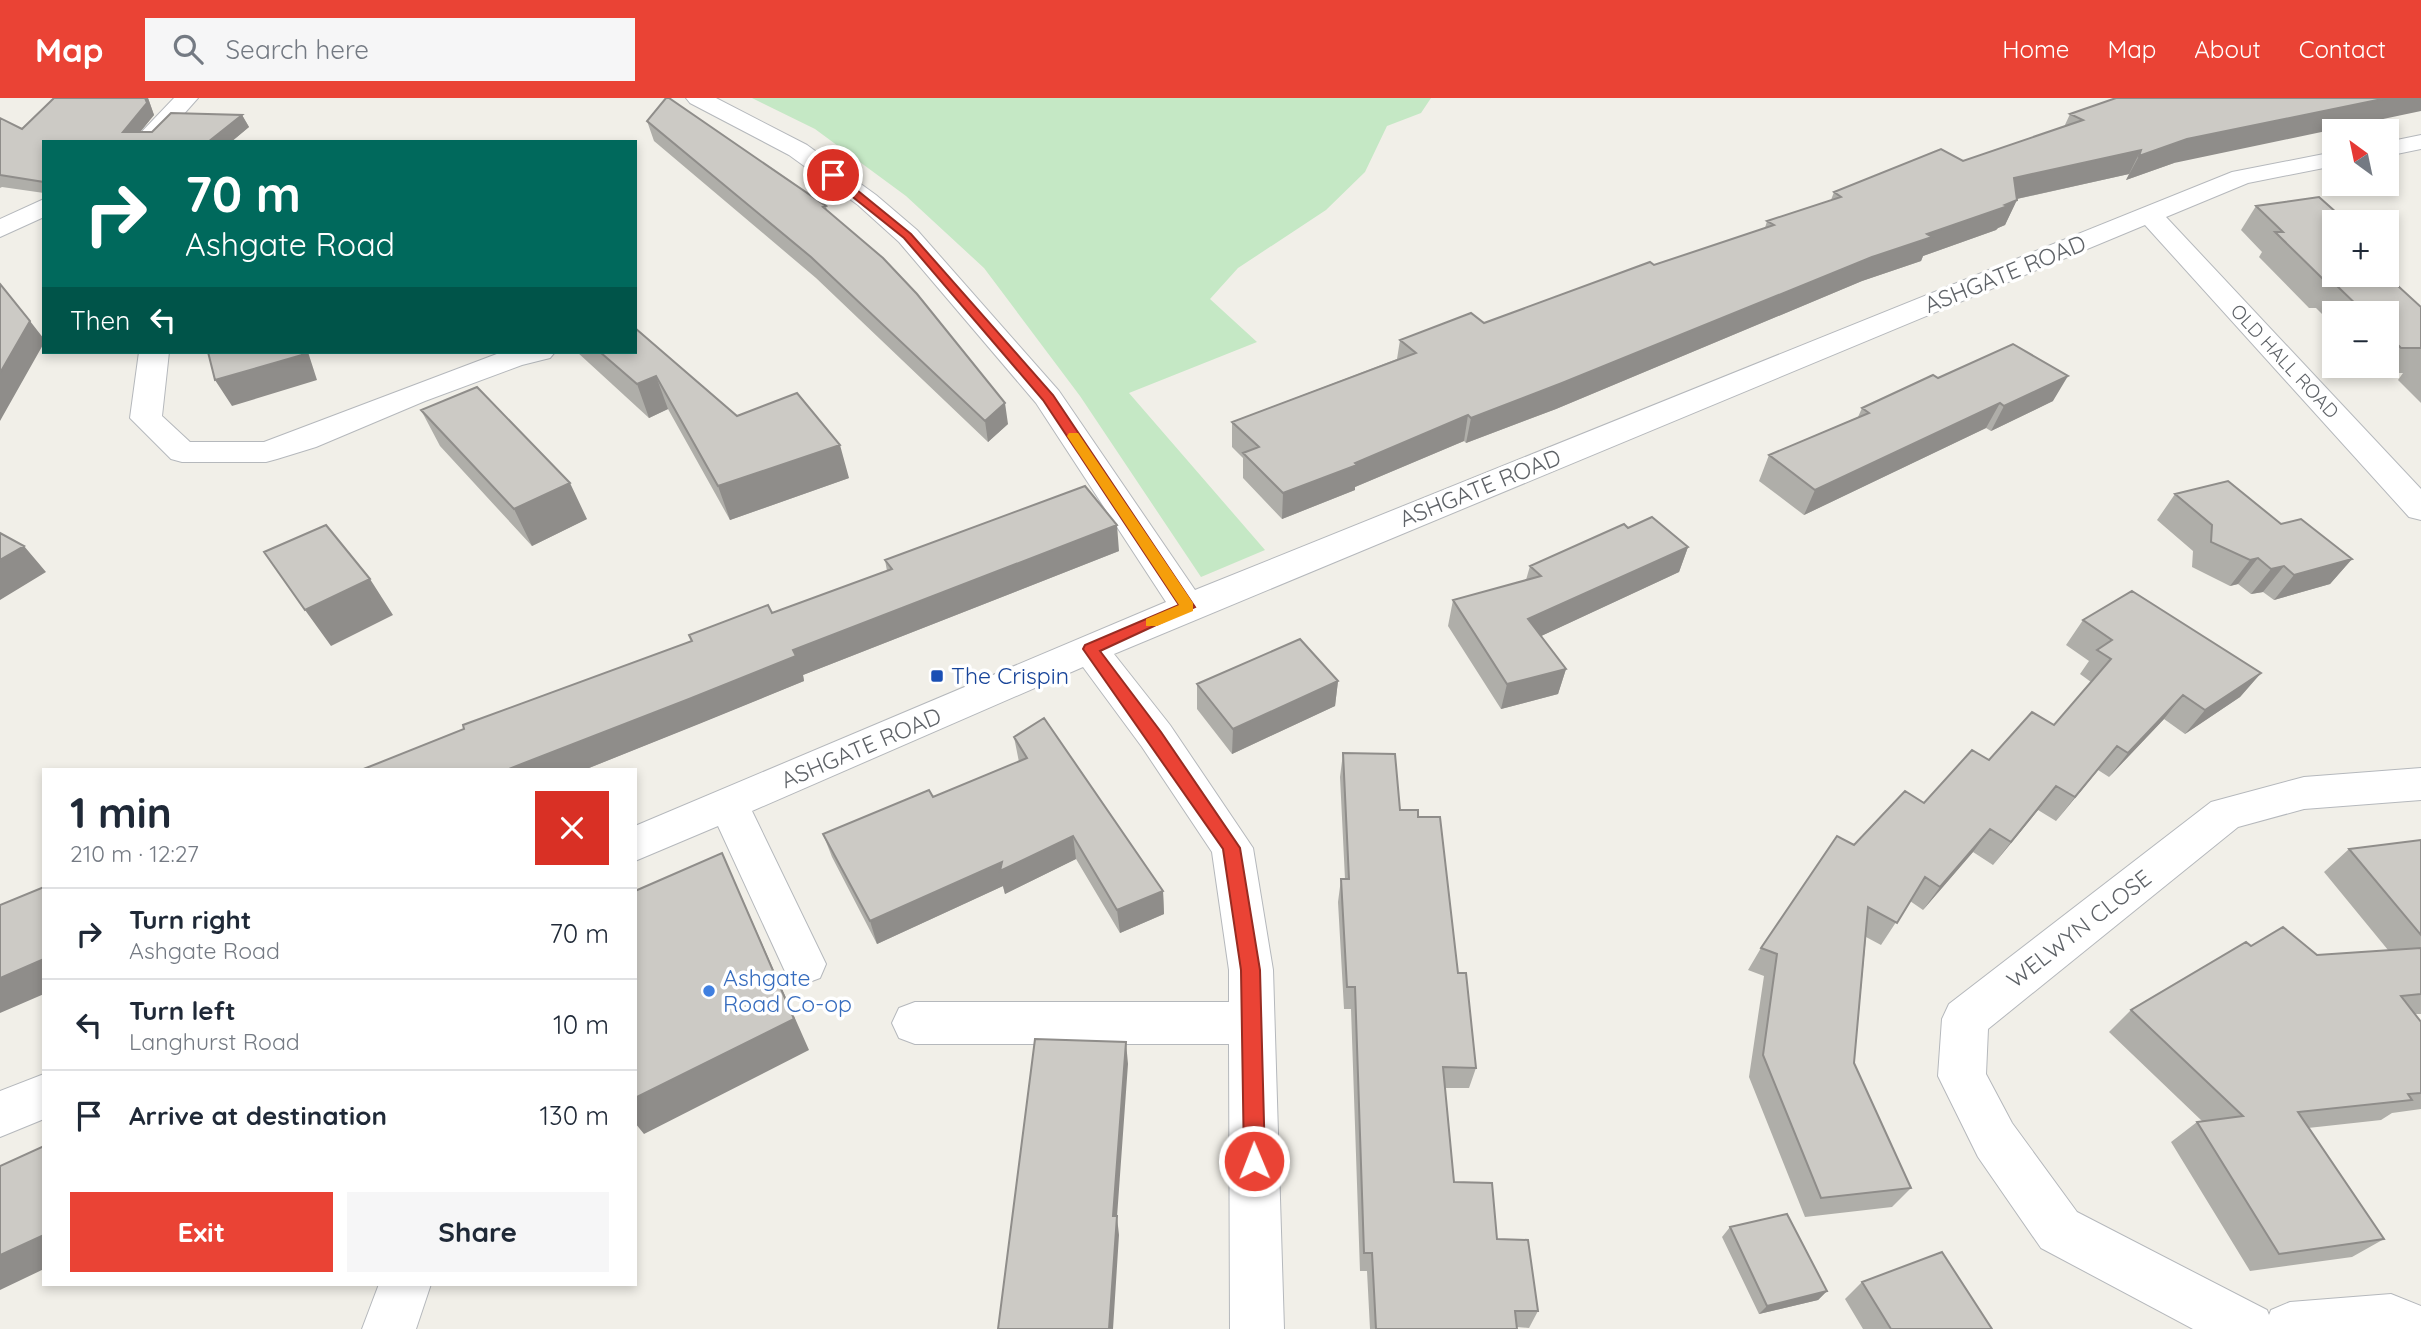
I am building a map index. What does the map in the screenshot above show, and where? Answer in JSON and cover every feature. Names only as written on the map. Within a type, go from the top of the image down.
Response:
[{"type":"street","points":[[146,140],[161,128],[186,98]]},
{"type":"street","points":[[698,98],[798,150],[867,200],[908,236],[1048,398],[1188,607]]},
{"type":"street","points":[[2399,147],[2421,142]]},
{"type":"street","name":"ASHGATE ROAD","points":[[637,843],[1188,607],[2149,214],[2241,177],[2322,161]]},
{"type":"street","points":[[4,228],[42,207]]},
{"type":"street","name":"OLD HALL ROAD","points":[[2149,214],[2421,509]]},
{"type":"street","points":[[4,228],[42,237]]},
{"type":"street","points":[[155,354],[146,418],[182,452],[266,452],[305,440],[414,394],[531,354]]},
{"type":"street","points":[[1090,649],[1156,736],[1232,848],[1251,970],[1257,1329]]},
{"type":"street","name":"WELWYN CLOSE","points":[[2248,1329],[2059,1230],[1995,1140],[1962,1076],[1965,1019],[2225,814],[2304,793],[2421,784]]},
{"type":"street","points":[[728,804],[804,964]]},
{"type":"street","points":[[915,1023],[1251,1023]]},
{"type":"street","points":[[0,1114],[42,1097]]},
{"type":"street","points":[[389,1329],[404,1286]]},
{"type":"street","points":[[2290,1329],[2391,1321],[2412,1329]]},
{"type":"green space","points":[[752,98],[1431,98],[1421,113],[1387,126],[1365,172],[1326,210],[1238,268],[1210,299],[1257,342],[1129,393],[1265,550],[1201,577],[1080,396],[984,268],[906,196],[815,129]]},
{"type":"building","points":[[54,98],[145,98],[147,103],[123,132],[152,132],[171,113],[242,115],[211,140],[42,140],[42,182],[0,175],[0,118],[22,129]]},
{"type":"building","points":[[666,98],[826,206],[823,207],[883,258],[917,294],[1005,403],[985,421],[811,257],[647,121]]},
{"type":"building","points":[[2116,98],[2387,98],[2187,139],[2139,156],[2141,150],[2014,178],[2017,200],[2005,205],[2008,206],[1927,234],[1932,237],[1872,257],[1562,383],[1471,418],[1468,415],[1355,463],[1357,465],[1283,493],[1243,453],[1259,447],[1232,422],[1416,353],[1400,340],[1471,313],[1484,323],[1650,262],[1654,265],[1774,225],[1767,221],[1841,197],[1834,192],[1941,149],[1963,161],[2083,120],[2070,114]]},
{"type":"building","points":[[2319,197],[2334,210],[2322,210],[2322,278],[2275,232],[2283,232],[2256,206]]},
{"type":"building","points":[[0,284],[30,321],[0,373]]},
{"type":"building","points":[[2338,287],[2399,287],[2421,307],[2421,348],[2399,346],[2399,301],[2353,301]]},
{"type":"building","points":[[637,330],[737,416],[797,393],[840,445],[718,486],[656,376],[637,384],[602,354],[637,354]]},
{"type":"building","points":[[2013,344],[2068,376],[2004,406],[2000,403],[1815,490],[1769,455],[1869,413],[1862,408],[1933,375],[1938,378]]},
{"type":"building","points":[[208,354],[302,355],[215,380]]},
{"type":"building","points":[[477,387],[570,483],[514,509],[421,410]]},
{"type":"building","points":[[2228,481],[2281,524],[2301,519],[2352,559],[2294,575],[2284,566],[2271,569],[2258,558],[2250,560],[2211,542],[2212,525],[2175,494]]},
{"type":"building","points":[[1085,486],[1117,525],[793,650],[796,656],[511,768],[366,768],[464,729],[463,725],[692,641],[689,635],[768,605],[772,613],[892,569],[885,560]]},
{"type":"building","points":[[1652,517],[1688,547],[1528,619],[1566,669],[1507,684],[1453,600],[1541,576],[1530,566],[1624,524],[1628,528]]},
{"type":"building","points":[[326,525],[370,579],[305,610],[264,552]]},
{"type":"building","points":[[0,533],[24,546],[0,560]]},
{"type":"building","points":[[2132,591],[2261,673],[2205,710],[2183,695],[2128,753],[2117,746],[2075,797],[2056,786],[2011,842],[1990,829],[1940,887],[1925,877],[1897,923],[1868,907],[1854,1063],[1911,1188],[1821,1198],[1763,1055],[1777,954],[1761,948],[1837,836],[1854,845],[1905,791],[1924,803],[1972,750],[1989,760],[2032,712],[2054,725],[2111,659],[2097,650],[2112,640],[2083,620]]},
{"type":"building","points":[[1300,639],[1338,681],[1233,729],[1197,684]]},
{"type":"building","points":[[1044,718],[1163,891],[1117,910],[1073,836],[1000,871],[1002,862],[870,921],[823,834],[929,790],[933,797],[1027,758],[1014,737]]},
{"type":"building","points":[[1343,753],[1395,754],[1400,810],[1418,810],[1418,817],[1440,817],[1458,973],[1466,973],[1476,1068],[1443,1067],[1454,1182],[1492,1183],[1497,1239],[1528,1240],[1538,1311],[1515,1311],[1517,1329],[1376,1329],[1372,1253],[1364,1253],[1355,987],[1347,987],[1341,879],[1349,879]]},
{"type":"building","points":[[2421,840],[2421,935],[2349,849]]},
{"type":"building","name":"Ashgate Road Co-op","points":[[722,853],[794,1019],[637,1097],[637,890]]},
{"type":"building","points":[[42,888],[42,960],[0,978],[0,905]]},
{"type":"building","points":[[2283,927],[2317,955],[2421,948],[2421,994],[2401,996],[2421,1022],[2421,1093],[2408,1094],[2412,1100],[2298,1112],[2384,1239],[2279,1254],[2197,1122],[2243,1116],[2131,1010],[2246,942],[2251,946]]},
{"type":"building","points":[[1035,1039],[1126,1042],[1113,1216],[1117,1216],[1109,1329],[998,1329]]},
{"type":"building","points":[[42,1147],[42,1236],[0,1255],[0,1166]]},
{"type":"building","points":[[1787,1214],[1827,1291],[1767,1306],[1730,1227]]},
{"type":"building","points":[[1942,1252],[1992,1329],[1891,1329],[1862,1282]]},
{"type":"slow traffic","points":[[1073,436],[1188,607],[1152,623]]},
{"type":"place","name":"The Crispin","points":[[937,676]]},
{"type":"place","name":"Ashgate Road Co-op","points":[[709,991]]},
{"type":"route","points":[[833,175],[908,236],[1048,398],[1188,607],[1090,649],[1156,736],[1232,848],[1251,970],[1254,1161]]}]
